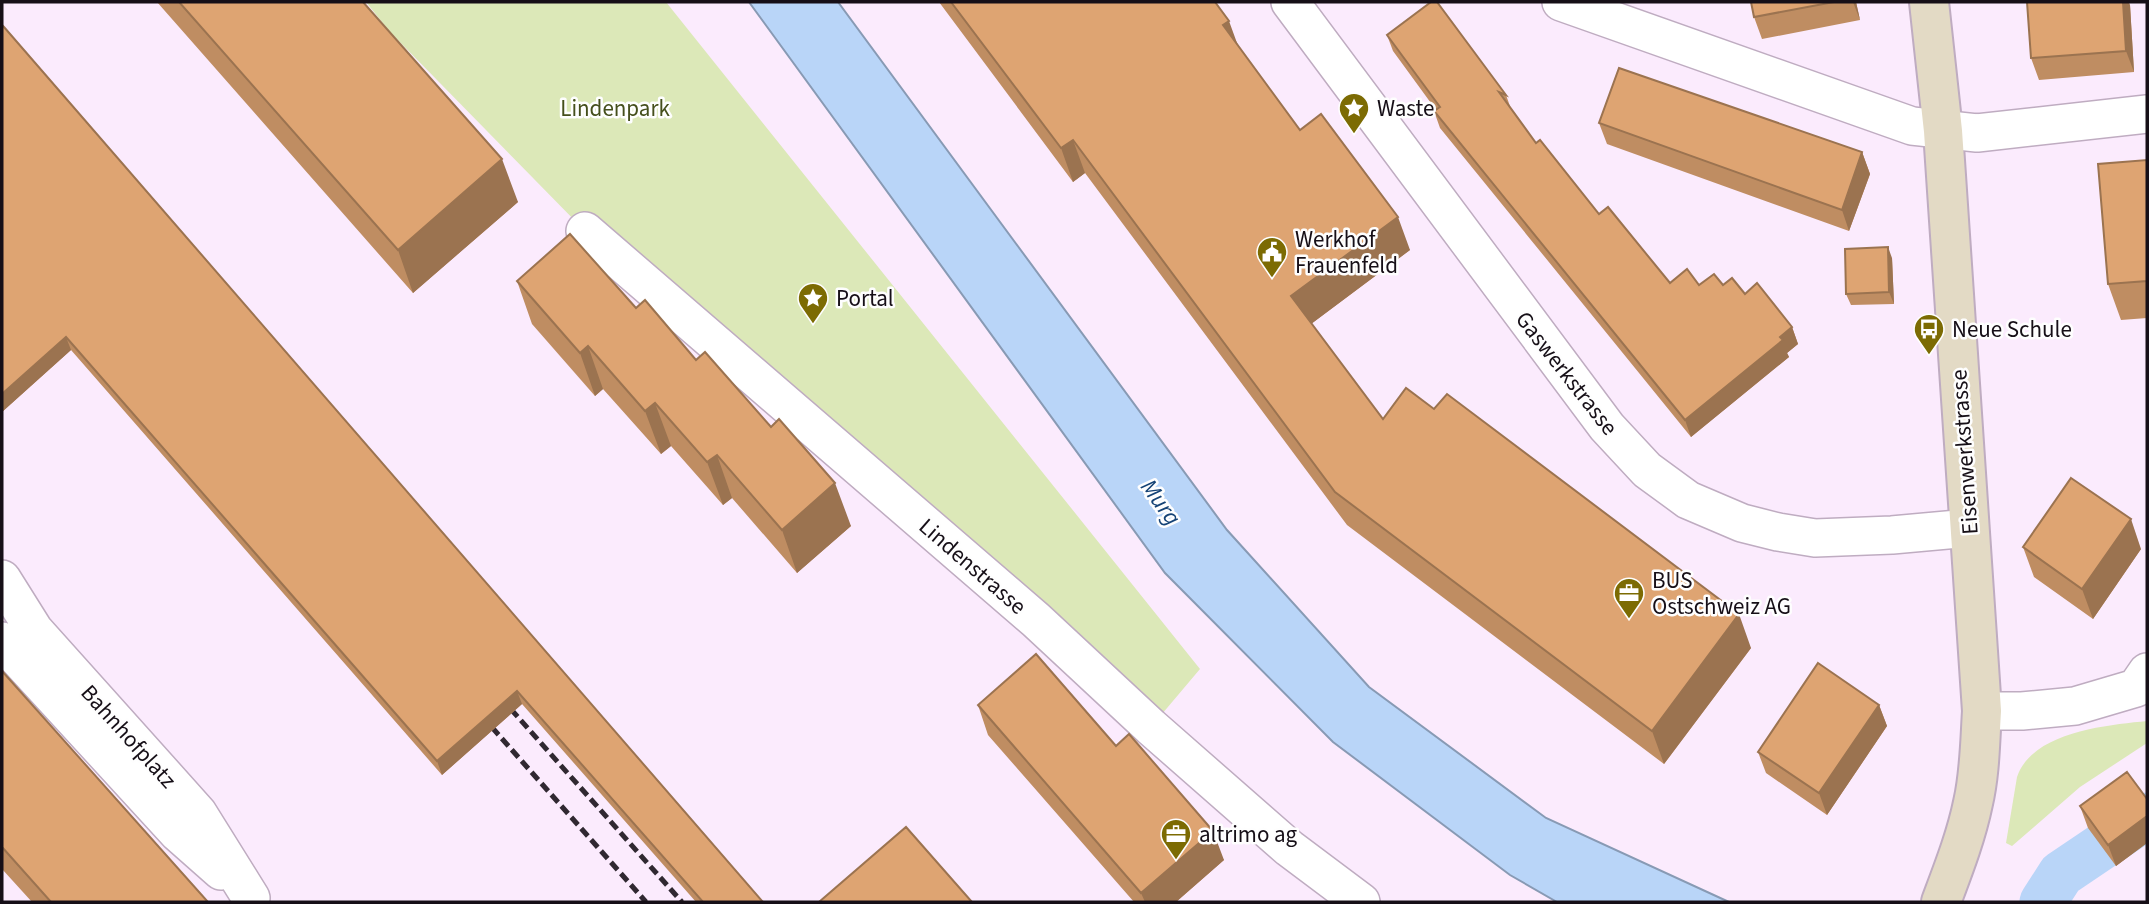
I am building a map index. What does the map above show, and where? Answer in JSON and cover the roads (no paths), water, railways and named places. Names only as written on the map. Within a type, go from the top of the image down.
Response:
[{"type":"main road","name":"Eisenwerkstrasse","points":[[1929,2],[1960,132],[1969,528],[1982,710],[1980,761],[1974,802],[1941,902]]},
{"type":"main road","name":"Eisenwerkstrasse","points":[[1921,902],[1957,858]]},
{"type":"street","name":"Gaswerkstrasse","points":[[1290,2],[1518,311],[1607,427],[1647,470],[1688,500],[1742,523],[1778,532],[1815,538],[1969,528]]},
{"type":"street","points":[[1562,2],[1912,126],[1960,132],[2147,114]]},
{"type":"street","name":"Lindenstrasse","points":[[585,231],[1026,611],[1151,727],[1289,848],[1361,902]]},
{"type":"street","name":"Bahnhofplatz","points":[[2,579],[34,630],[198,813],[253,900]]},
{"type":"street","name":"Bahnhofplatz","points":[[2,641],[178,833],[253,900]]},
{"type":"street","points":[[1982,710],[2022,711],[2075,706],[2136,688],[2147,671]]},
{"type":"water","name":"Murg","points":[[749,2],[838,2],[1227,530],[1369,687],[1546,818],[1729,902],[1557,902],[1510,875],[1333,742],[1165,573]]},
{"type":"waterway","points":[[2043,902],[2061,874],[2147,816]]},
{"type":"railway","points":[[501,698],[682,902]]},
{"type":"railway","points":[[482,716],[646,902]]},
{"type":"place","name":"Waste","points":[[1354,135]]},
{"type":"place","name":"Werkhof Frauenfeld","points":[[1272,279]]},
{"type":"place","name":"Portal","points":[[813,325]]},
{"type":"place","name":"Neue Schule","points":[[1929,356]]},
{"type":"place","name":"BUS Ostschweiz AG","points":[[1629,620]]},
{"type":"place","name":"altrimo ag","points":[[1176,861]]},
{"type":"park label","name":"Lindenpark","points":[[615,108]]}]
